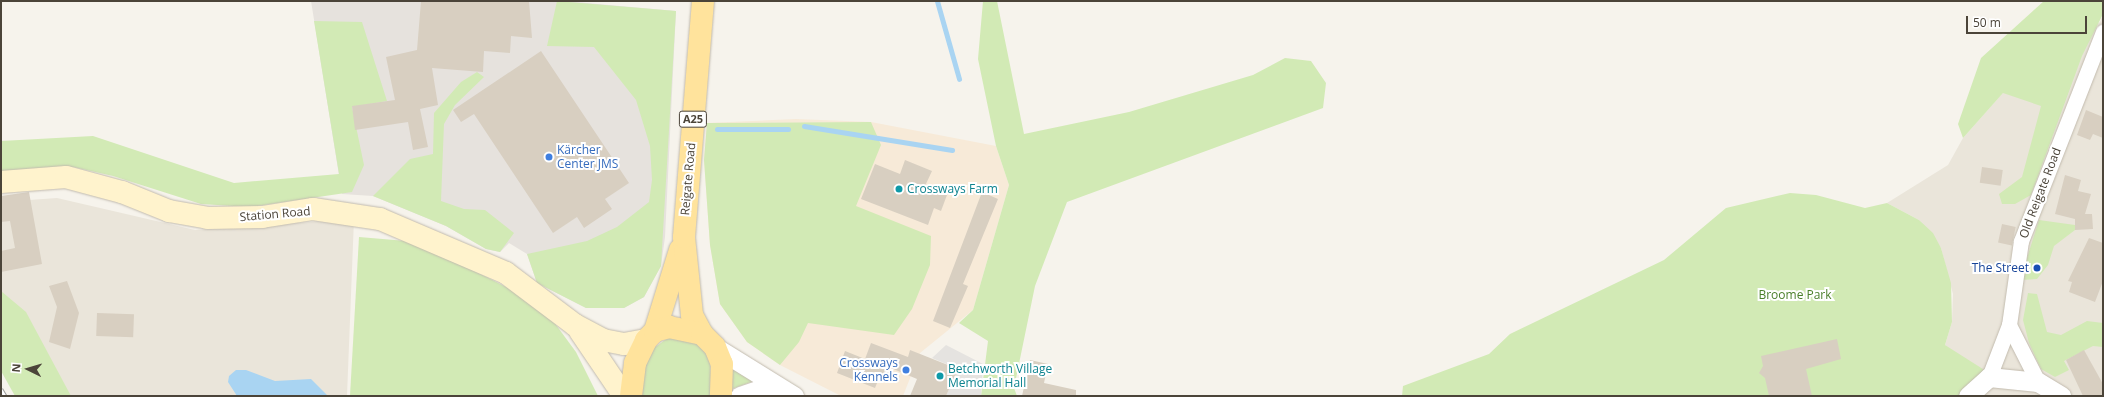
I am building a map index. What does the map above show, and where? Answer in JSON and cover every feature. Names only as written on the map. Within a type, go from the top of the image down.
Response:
[{"type":"main road","name":"Reigate Road","points":[[702,1],[684,237],[692,315],[709,340],[722,364],[721,396]]},
{"type":"main road","name":"Station Road","points":[[1,182],[66,177],[169,211],[207,218],[262,217],[313,209],[380,219],[506,273],[575,325],[603,340],[624,344],[651,336]]},
{"type":"main road","name":"Reigate Road","points":[[631,396],[636,363],[651,336],[684,237]]},
{"type":"main road","name":"Station Road","points":[[575,325],[624,396]]},
{"type":"main road","points":[[651,336],[669,327],[709,340]]},
{"type":"street","name":"Old Reigate Road","points":[[1968,396],[1989,377],[2009,325],[2021,241],[2103,32]]},
{"type":"street","points":[[2009,325],[2038,382]]},
{"type":"street","points":[[709,340],[772,385],[794,396]]},
{"type":"street","points":[[1989,377],[2038,382],[2061,396]]},
{"type":"street","points":[[740,396],[772,385]]},
{"type":"shaded area","points":[[311,1],[564,1],[676,11],[665,237],[661,266],[644,297],[624,308],[586,308],[537,283],[527,254],[509,243],[500,252],[486,249],[446,226],[373,196],[342,194]]},
{"type":"shaded area","points":[[2103,14],[2103,396],[1958,396],[1973,383],[1945,345],[1952,322],[1953,294],[1941,248],[1919,220],[1887,203],[1948,165],[1963,138],[2024,69],[2100,22]]},
{"type":"shaded area","points":[[796,119],[871,122],[996,146],[1009,185],[973,310],[920,353],[903,396],[841,396],[780,365],[747,342],[720,304],[710,245],[704,160],[707,123]]},
{"type":"shaded area","points":[[57,198],[195,230],[354,219],[347,396],[61,396],[1,307],[1,202]]},
{"type":"shaded area","points":[[946,345],[983,364],[981,396],[946,396],[958,369],[932,358]]},
{"type":"green space","points":[[557,1],[676,11],[661,266],[644,297],[624,308],[586,308],[537,283],[527,254],[587,241],[617,227],[649,202],[652,180],[650,146],[636,100],[594,47],[547,46]]},
{"type":"green space","points":[[983,1],[997,1],[1024,134],[1129,112],[1253,75],[1285,58],[1311,61],[1326,83],[1323,108],[1067,202],[1035,286],[1014,388],[1017,396],[981,396],[988,341],[959,323],[973,310],[1009,185],[996,146],[978,59]]},
{"type":"green space","points":[[2044,1],[2103,1],[2103,14],[2082,56],[2031,195],[2015,204],[2002,204],[1999,194],[2022,177],[2041,106],[2003,93],[1963,138],[1958,124],[1981,58]]},
{"type":"green space","points":[[314,21],[362,22],[387,101],[352,107],[364,165],[352,192],[250,207],[201,204],[113,176],[73,167],[1,173],[1,141],[93,136],[234,183],[339,174]]},
{"type":"green space","points":[[477,72],[484,77],[455,105],[444,124],[441,201],[464,209],[485,210],[514,233],[500,252],[486,249],[446,226],[373,196],[410,159],[433,154],[434,113],[461,82]]},
{"type":"green space","points":[[871,122],[881,145],[856,206],[931,236],[930,265],[912,309],[894,335],[808,323],[799,342],[780,365],[747,342],[720,304],[710,245],[704,160],[707,123]]},
{"type":"green space","name":"Broome Park","points":[[1790,193],[1816,195],[1865,208],[1887,203],[1919,220],[1933,233],[1941,248],[1951,283],[1952,322],[1945,345],[1986,371],[1958,396],[1402,396],[1403,386],[1489,354],[1510,334],[1664,260],[1726,208]]},
{"type":"green space","points":[[2039,220],[2075,225],[2075,230],[2054,246],[2048,265],[2037,279],[2020,280]]},
{"type":"green space","points":[[359,237],[418,242],[508,288],[548,314],[576,352],[598,396],[350,396]]},
{"type":"green space","points":[[1,291],[26,312],[71,396],[15,396],[1,371]]},
{"type":"green space","points":[[2028,293],[2037,294],[2047,332],[2061,335],[2087,321],[2103,323],[2103,347],[2093,346],[2064,361],[2069,370],[2055,377],[2041,369],[2029,343],[2023,320]]},
{"type":"green space","points":[[669,337],[684,338],[700,345],[710,359],[712,396],[640,396],[645,367],[654,348]]},
{"type":"green space","points":[[728,362],[752,378],[751,382],[729,390]]},
{"type":"water","points":[[236,370],[246,370],[275,381],[311,379],[328,396],[237,396],[228,382],[229,376]]},
{"type":"building","points":[[421,1],[529,1],[532,38],[511,36],[510,53],[484,51],[483,72],[432,68],[438,105],[420,109],[428,147],[413,150],[408,122],[355,130],[352,106],[395,100],[386,57],[417,50]]},
{"type":"building","points":[[541,51],[629,183],[605,199],[612,209],[584,228],[577,217],[553,233],[474,114],[461,122],[453,110]]},
{"type":"building","points":[[2086,110],[2103,117],[2103,138],[2093,134],[2090,140],[2077,135]]},
{"type":"building","name":"Crossways Farm","points":[[905,160],[932,171],[925,186],[947,195],[941,211],[934,208],[928,225],[861,199],[875,164],[900,174]]},
{"type":"building","points":[[1982,167],[2003,170],[2001,186],[1980,183]]},
{"type":"building","points":[[2065,175],[2081,180],[2078,191],[2091,194],[2085,214],[2092,214],[2093,229],[2075,230],[2075,219],[2055,214]]},
{"type":"building","points":[[29,192],[42,264],[1,272],[1,251],[15,248],[10,221],[1,222],[1,196]]},
{"type":"building","points":[[982,192],[998,199],[963,284],[968,286],[950,328],[933,321]]},
{"type":"building","points":[[2002,224],[2016,227],[2012,245],[1998,243]]},
{"type":"building","points":[[2089,238],[2103,243],[2103,281],[2095,302],[2069,292],[2072,282],[2068,281]]},
{"type":"building","points":[[67,281],[79,313],[70,349],[49,342],[57,307],[49,286]]},
{"type":"building","points":[[97,313],[134,314],[133,337],[96,336]]},
{"type":"building","points":[[1837,339],[1841,359],[1806,369],[1812,396],[1769,396],[1765,378],[1759,373],[1763,366],[1761,356]]},
{"type":"building","points":[[871,343],[908,357],[910,350],[958,369],[946,396],[910,396],[917,379],[891,368],[886,381],[879,378],[875,388],[837,373],[845,351],[865,359]]},
{"type":"building","points":[[2084,350],[2103,384],[2103,396],[2083,396],[2066,360]]},
{"type":"building","points":[[1030,360],[1048,364],[1044,383],[1076,390],[1076,396],[1022,396]]},
{"type":"waterway","points":[[937,1],[959,79]]},
{"type":"waterway","points":[[804,126],[952,150]]},
{"type":"waterway","points":[[717,129],[788,129]]},
{"type":"railway","points":[[1,389],[5,396]]},
{"type":"place","name":"Kärcher Center JMS","points":[[549,157]]},
{"type":"place","name":"Crossways Farm","points":[[899,189]]},
{"type":"place","name":"The Street","points":[[2037,268]]},
{"type":"place","name":"Crossways Kennels","points":[[906,370]]},
{"type":"place","name":"Betchworth Village Memorial Hall","points":[[940,376]]}]
